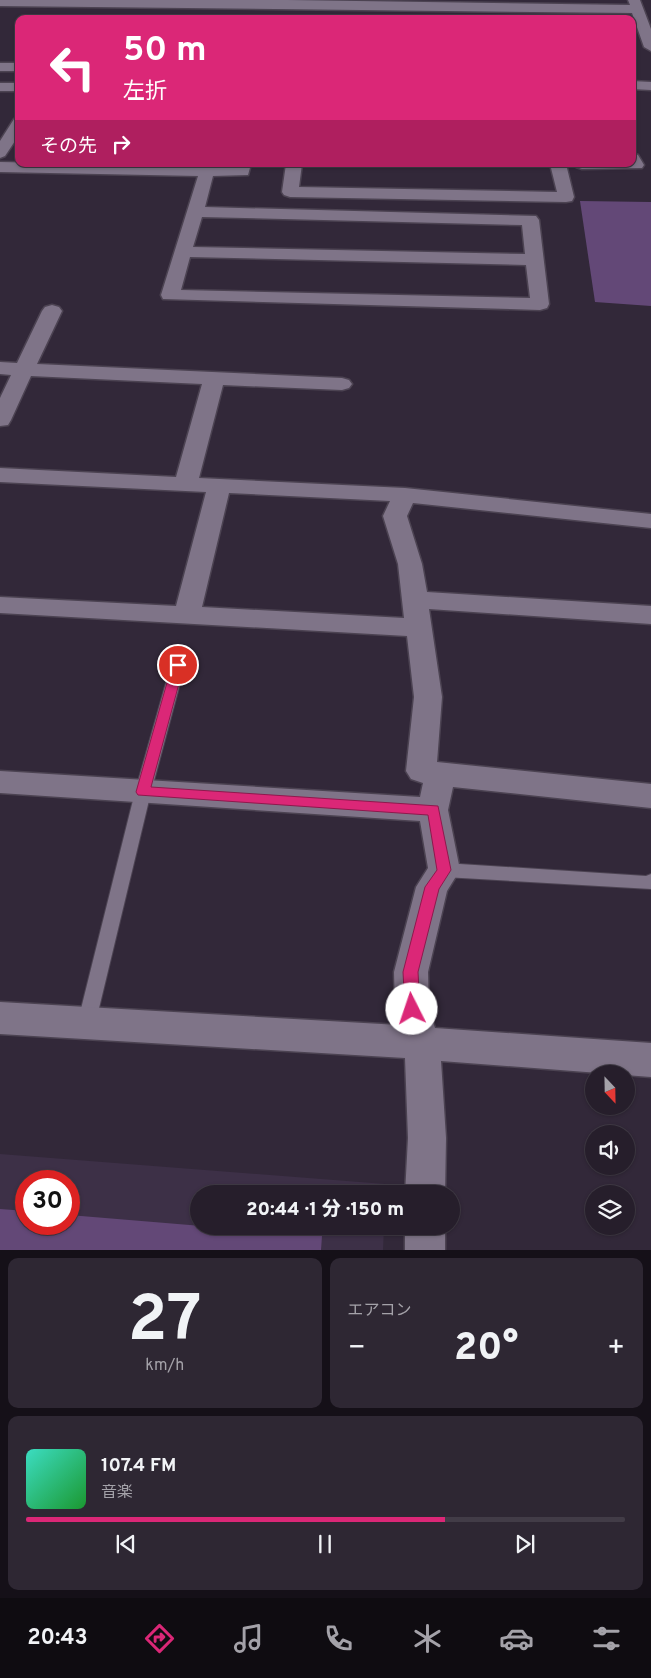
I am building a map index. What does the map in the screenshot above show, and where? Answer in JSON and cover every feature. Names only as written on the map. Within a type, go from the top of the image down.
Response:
[{"type":"street","points":[[0,2],[416,5],[640,11],[651,47]]},
{"type":"street","points":[[415,15],[416,5]]},
{"type":"street","points":[[0,67],[15,67]]},
{"type":"street","points":[[636,85],[651,86]]},
{"type":"street","points":[[0,153],[15,129]]},
{"type":"street","points":[[0,167],[15,167]]},
{"type":"street","points":[[160,167],[242,172],[243,167]]},
{"type":"street","points":[[294,167],[290,192],[566,197],[559,167]]},
{"type":"street","points":[[195,212],[530,220],[540,304],[170,295],[207,171]]},
{"type":"street","points":[[183,252],[535,260]]},
{"type":"street","points":[[0,420],[52,311]]},
{"type":"street","points":[[0,368],[342,384]]},
{"type":"street","points":[[186,484],[214,378]]},
{"type":"street","points":[[0,475],[405,496],[651,521]]},
{"type":"street","points":[[187,615],[219,486]]},
{"type":"street","points":[[405,496],[395,516],[410,564],[428,697],[421,772],[651,799]]},
{"type":"street","points":[[415,600],[651,615]]},
{"type":"street","points":[[0,605],[419,628]]},
{"type":"street","points":[[425,1185],[427,1138],[422,1043],[412,1009],[411,972],[432,887],[444,870],[433,810],[440,774]]},
{"type":"street","points":[[0,782],[433,810]]},
{"type":"street","points":[[0,1018],[422,1043],[651,1060]]},
{"type":"street","points":[[425,1235],[425,1250]]},
{"type":"lane","points":[[86,1024],[143,792],[178,665]]},
{"type":"lane","points":[[444,870],[648,883],[651,881]]},
{"type":"shaded area","points":[[580,201],[651,202],[651,306],[595,302]]},
{"type":"shaded area","points":[[0,1154],[385,1184],[190,1185],[190,1235],[384,1235],[383,1250],[0,1250]]},
{"type":"shaded area","points":[[0,1209],[15,1210],[15,1235],[80,1235],[80,1216],[190,1225],[190,1235],[322,1236],[321,1250],[0,1250]]},
{"type":"route","points":[[178,665],[143,792],[433,810],[444,870],[432,887],[411,972],[412,1009]]}]
